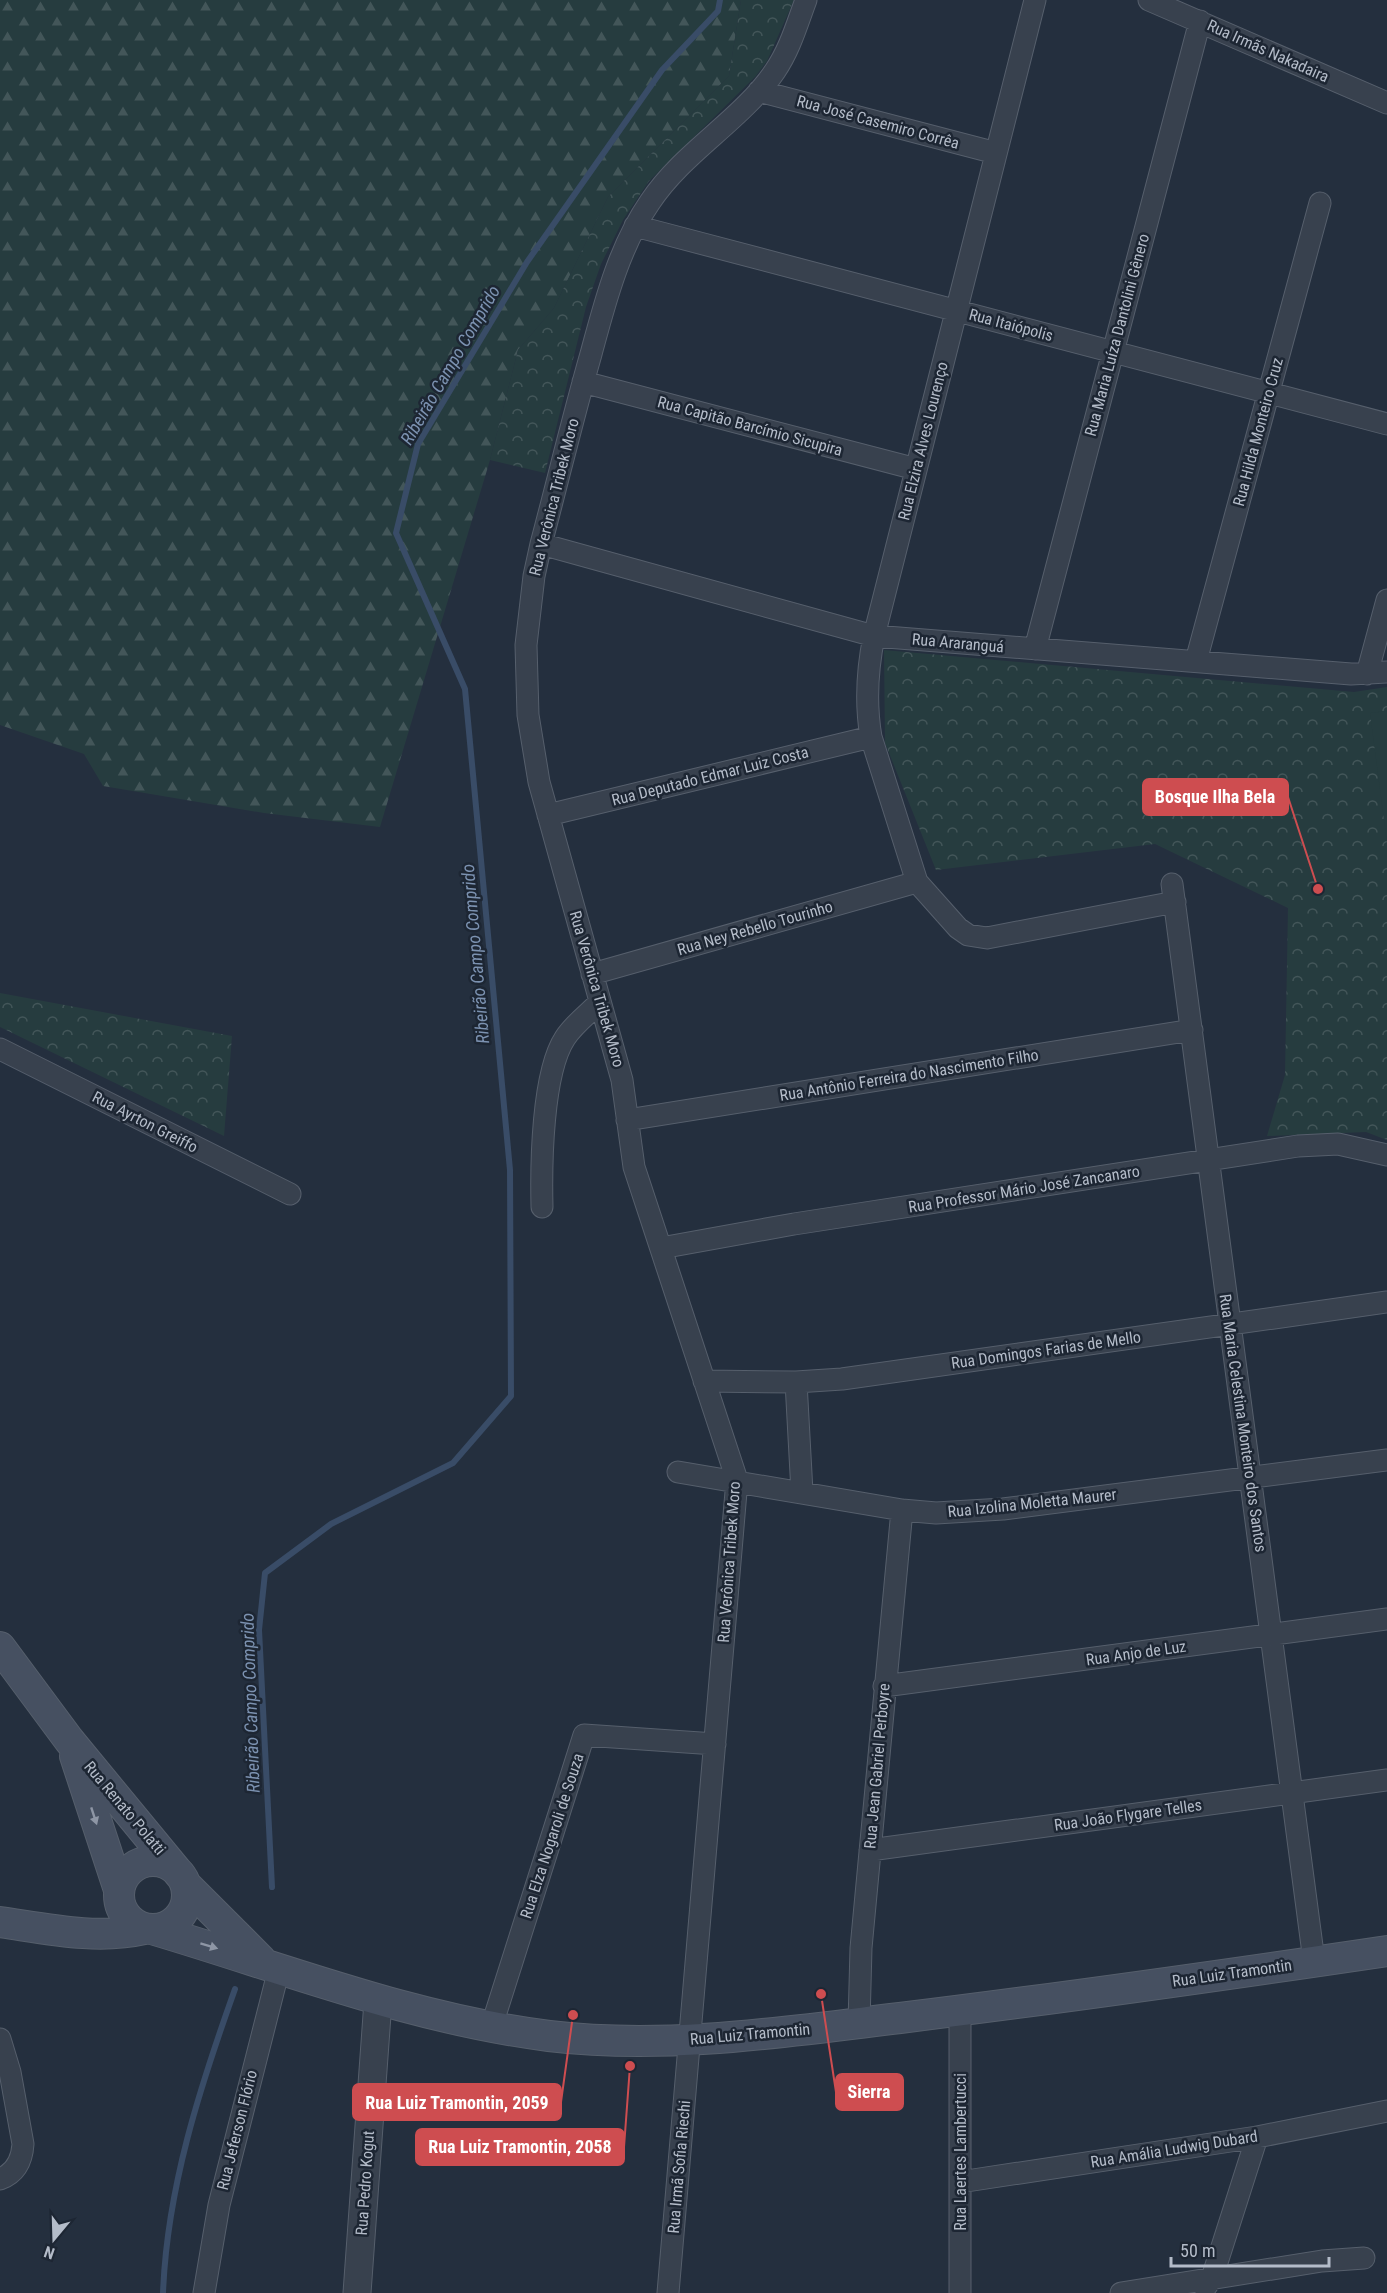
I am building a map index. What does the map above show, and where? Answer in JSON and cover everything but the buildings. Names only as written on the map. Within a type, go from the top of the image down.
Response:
[{"type":"main road","name":"Rua Renato Polatti","points":[[0,1647],[69,1740],[184,1880]]},
{"type":"main road","name":"Rua Renato Polatti","points":[[69,1740],[119,1895]]},
{"type":"main road","points":[[163,1862],[184,1880],[188,1895],[182,1915],[174,1923],[150,1929],[128,1918],[119,1895],[122,1879],[140,1864],[163,1862]]},
{"type":"main road","name":"Rua Luiz Tramontin","points":[[184,1880],[271,1966]]},
{"type":"main road","name":"Rua Luiz Tramontin","points":[[48,1929],[77,1922],[119,1895]]},
{"type":"main road","name":"Rua Luiz Tramontin","points":[[0,1922],[100,1934],[123,1934],[150,1929],[378,2001],[491,2028],[613,2042],[690,2040],[860,2022],[1387,1951]]},
{"type":"street","name":"Rua Verônica Tribek Moro","points":[[690,2040],[737,1480],[634,1167],[622,1080],[548,815],[533,748],[527,680],[529,614],[541,544],[583,382],[610,288],[635,226],[669,177],[759,91],[785,54],[806,0]]},
{"type":"street","name":"Rua Elzira Alves Lourenço","points":[[917,882],[871,737],[866,679],[874,636],[1035,0]]},
{"type":"street","name":"Rua Irmãs Nakadaira","points":[[1149,0],[1387,103]]},
{"type":"street","name":"Rua Maria Luíza Dantolini Gênero","points":[[1035,649],[1200,21]]},
{"type":"street","name":"Rua José Casemiro Corrêa","points":[[759,91],[996,153]]},
{"type":"street","name":"Rua Hilda Monteiro Cruz","points":[[1196,662],[1320,203]]},
{"type":"street","name":"Rua Itaiópolis","points":[[635,226],[1387,424]]},
{"type":"street","name":"Rua Capitão Barcímio Sicupira","points":[[583,382],[916,469]]},
{"type":"street","name":"Rua Araranguá","points":[[541,544],[874,636],[1196,662],[1377,673]]},
{"type":"street","points":[[1377,673],[1387,600]]},
{"type":"street","name":"Rua Deputado Edmar Luiz Costa","points":[[548,815],[871,737]]},
{"type":"street","name":"Rua Maria Celestina Monteiro dos Santos","points":[[917,882],[958,928],[978,938],[1173,893],[1314,1961]]},
{"type":"street","name":"Rua Ney Rebello Tourinho","points":[[592,974],[917,882]]},
{"type":"street","points":[[542,1207],[542,1145],[557,1058],[563,1041],[573,1026],[600,1002]]},
{"type":"street","name":"Rua Antônio Ferreira do Nascimento Filho","points":[[627,1120],[1192,1030]]},
{"type":"street","name":"Rua Ayrton Greiffo","points":[[0,1049],[290,1194]]},
{"type":"street","name":"Rua Professor Mário José Zancanaro","points":[[661,1248],[794,1224],[1318,1144],[1356,1146],[1387,1155]]},
{"type":"street","name":"Rua Domingos Farias de Mello","points":[[704,1381],[796,1382],[842,1379],[1387,1302]]},
{"type":"street","points":[[796,1382],[802,1492]]},
{"type":"street","name":"Rua Izolina Moletta Maurer","points":[[678,1472],[737,1480],[902,1510],[936,1513],[1003,1509],[1387,1460]]},
{"type":"street","name":"Rua Jean Gabriel Perboyre","points":[[860,2022],[861,1948],[902,1510]]},
{"type":"street","name":"Rua Anjo de Luz","points":[[885,1686],[1387,1619]]},
{"type":"street","name":"Rua Elza Nogaroli de Souza","points":[[491,2028],[584,1735],[715,1744]]},
{"type":"street","name":"Rua João Flygare Telles","points":[[870,1850],[1387,1780]]},
{"type":"street","name":"Rua Jeferson Flório","points":[[204,2293],[226,2173],[271,1966]]},
{"type":"street","name":"Rua Pedro Kogut","points":[[357,2293],[378,2001]]},
{"type":"street","name":"Rua Laertes Lambertucci","points":[[960,2010],[960,2293]]},
{"type":"street","points":[[0,2039],[10,2072],[23,2144],[17,2167],[0,2179]]},
{"type":"street","name":"Rua Irmã Sofia Riechi","points":[[668,2293],[690,2040]]},
{"type":"street","name":"Rua Amália Ludwig Dubard","points":[[960,2182],[1257,2137],[1387,2111]]},
{"type":"street","points":[[1206,2286],[1257,2137]]},
{"type":"street","points":[[1121,2293],[1206,2286],[1364,2258]]},
{"type":"street","points":[[357,2293],[362,2293]]},
{"type":"green space","points":[[0,0],[741,0],[729,76],[608,197],[554,308],[518,350],[490,460],[380,827],[264,813],[103,786],[84,754],[0,725]]},
{"type":"green space","points":[[741,0],[794,0],[767,61],[755,77],[649,181],[623,220],[601,264],[586,307],[545,473],[490,460],[518,350],[554,308],[608,197],[729,76]]},
{"type":"green space","points":[[884,650],[1354,692],[1387,687],[1387,1140],[1366,1132],[1267,1136],[1285,1075],[1288,908],[1155,844],[936,870],[885,743]]},
{"type":"green space","points":[[1387,711],[1387,843],[1370,713]]},
{"type":"green space","points":[[0,993],[232,1036],[224,1136],[0,1027]]},
{"type":"waterway","name":"Ribeirão Campo Comprido","points":[[272,1887],[259,1630],[265,1573],[331,1524],[453,1463],[511,1396],[510,1170],[465,689],[396,533],[418,444],[527,262],[662,70],[718,11],[720,0]]},
{"type":"waterway","name":"Ribeirão Campo Comprido","points":[[163,2293],[171,2215],[187,2138],[235,1989]]},
{"type":"place","name":"Bosque Ilha Bela","points":[[1318,889]]},
{"type":"place","name":"Sierra","points":[[821,1994]]},
{"type":"place","name":"Rua Luiz Tramontin, 2059","points":[[573,2015]]},
{"type":"place","name":"Rua Luiz Tramontin, 2058","points":[[630,2066]]}]
